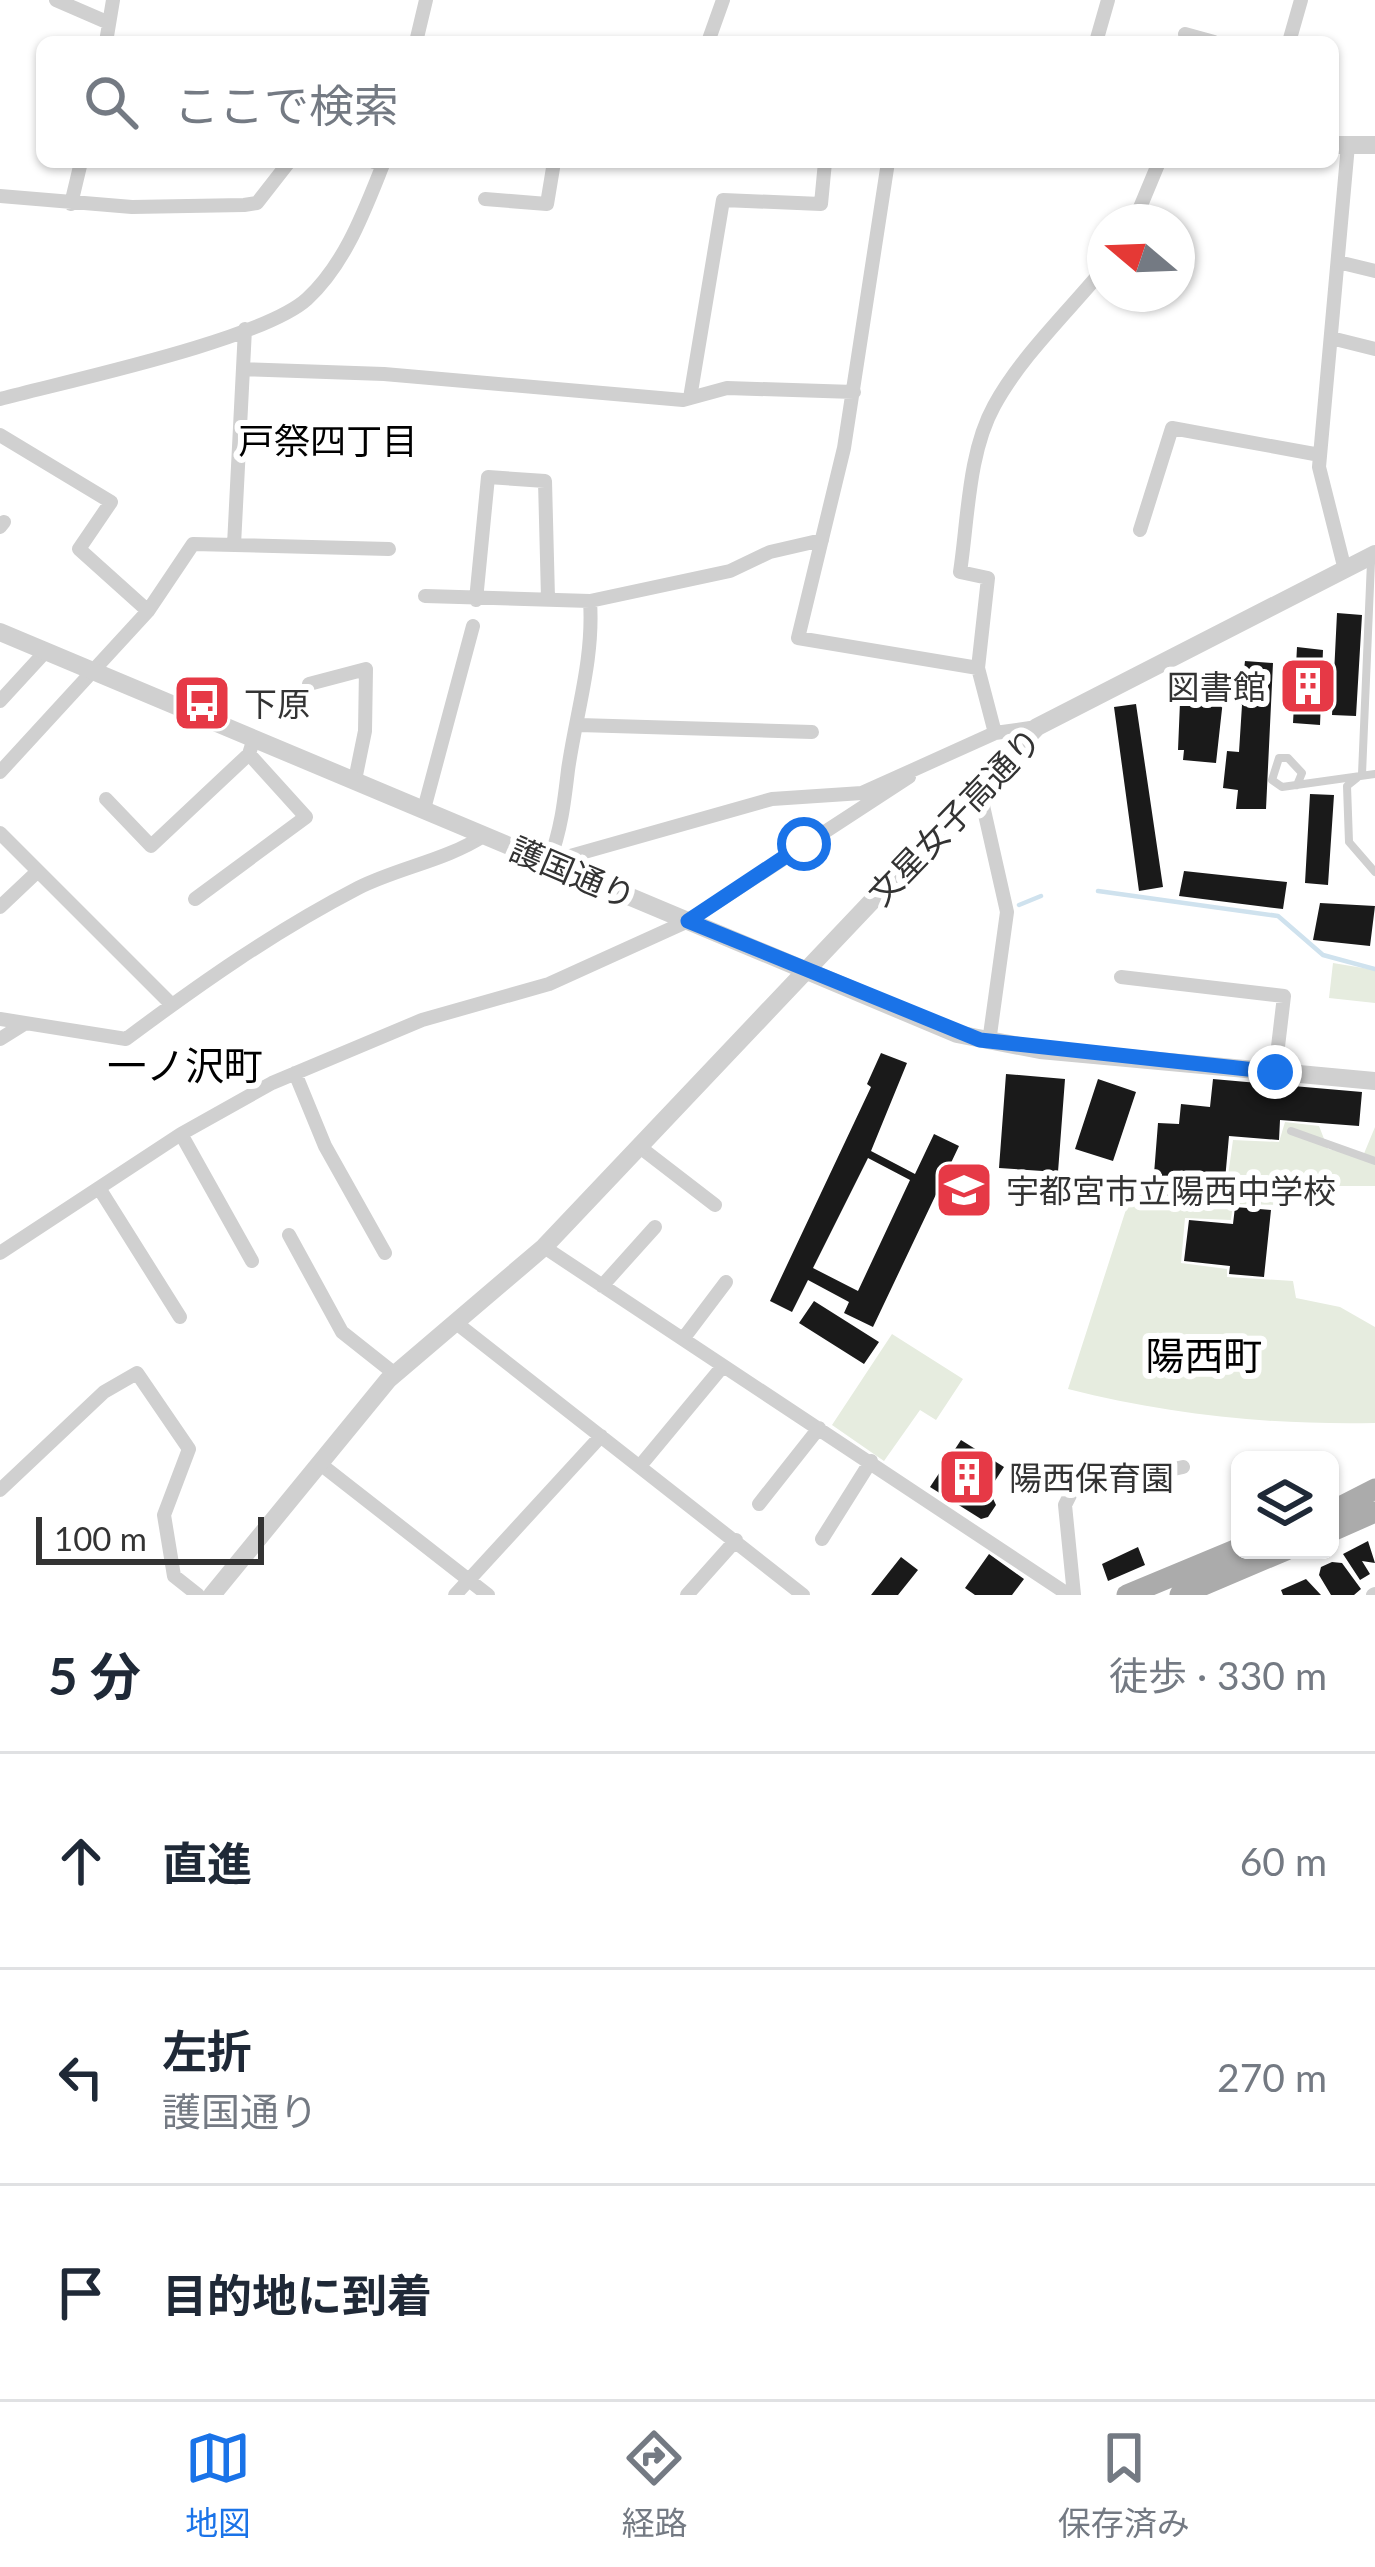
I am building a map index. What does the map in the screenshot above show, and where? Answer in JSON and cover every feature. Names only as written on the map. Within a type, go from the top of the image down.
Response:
[{"type":"main road","points":[[1339,1507],[1375,1489]]},
{"type":"main road","points":[[1339,1528],[1375,1512]]},
{"type":"main road","points":[[1127,1595],[1231,1552]]},
{"type":"main road","points":[[1180,1595],[1265,1559]]},
{"type":"street","points":[[56,0],[109,23]]},
{"type":"street","points":[[107,36],[113,0]]},
{"type":"street","points":[[417,36],[426,0]]},
{"type":"street","points":[[710,36],[723,0]]},
{"type":"street","points":[[1098,36],[1108,0]]},
{"type":"street","points":[[1291,36],[1301,0]]},
{"type":"street","points":[[1185,34],[1192,36]]},
{"type":"street","points":[[1345,570],[1321,455],[1338,262],[1341,145],[1375,145]]},
{"type":"street","points":[[71,204],[80,168]]},
{"type":"street","points":[[0,196],[71,204],[257,203],[285,168]]},
{"type":"street","points":[[0,399],[245,329],[303,302],[333,268],[381,168]]},
{"type":"street","points":[[485,200],[547,204],[553,168]]},
{"type":"street","points":[[690,398],[723,200],[820,204],[824,168]]},
{"type":"street","points":[[887,168],[854,392],[798,638],[977,668]]},
{"type":"street","points":[[1142,204],[1157,168]]},
{"type":"street","points":[[1338,262],[1375,271]]},
{"type":"street","points":[[994,733],[977,668],[988,578],[960,572],[983,435],[993,407],[1087,289]]},
{"type":"street","points":[[234,545],[245,329]]},
{"type":"street","points":[[1331,338],[1375,349]]},
{"type":"street","points":[[243,369],[690,398],[728,388],[854,392]]},
{"type":"street","points":[[1140,530],[1172,428],[1321,455]]},
{"type":"street","points":[[0,435],[111,502],[79,549],[148,610]]},
{"type":"street","points":[[476,599],[488,477],[545,481],[548,598]]},
{"type":"street","points":[[425,596],[590,601],[730,571],[784,548],[821,541]]},
{"type":"street","points":[[0,772],[148,610],[193,544],[389,549]]},
{"type":"street","name":"文星女子高通り","points":[[212,1595],[395,1374],[544,1247],[1037,727],[1373,554]]},
{"type":"street","points":[[549,862],[567,807],[592,630],[590,601]]},
{"type":"street","points":[[424,809],[473,626]]},
{"type":"street","name":"護国通り","points":[[0,632],[252,746],[355,780],[806,971],[989,1042],[1375,1081]]},
{"type":"street","points":[[0,701],[46,651]]},
{"type":"street","points":[[309,683],[366,669],[365,731],[355,780]]},
{"type":"street","points":[[579,725],[812,732]]},
{"type":"street","points":[[0,1253],[181,1134],[295,1073],[422,1020],[549,984],[688,921],[933,759],[994,733],[1037,727]]},
{"type":"street","points":[[106,799],[151,846],[252,746],[306,817],[195,899]]},
{"type":"street","points":[[549,862],[772,799],[862,794],[910,777]]},
{"type":"street","points":[[979,788],[1007,912],[989,1042]]},
{"type":"street","points":[[0,832],[172,1005]]},
{"type":"street","points":[[0,1019],[126,1039],[239,955],[363,886],[453,855],[485,835]]},
{"type":"street","points":[[0,907],[38,871]]},
{"type":"street","points":[[1121,977],[1284,996],[1275,1072]]},
{"type":"street","points":[[0,1040],[24,1024]]},
{"type":"street","points":[[295,1073],[325,1146],[385,1252]]},
{"type":"street","points":[[181,1134],[252,1261]]},
{"type":"street","points":[[641,1148],[715,1204]]},
{"type":"street","points":[[99,1189],[180,1317]]},
{"type":"street","points":[[602,1286],[655,1227]]},
{"type":"street","points":[[289,1235],[342,1332],[395,1374]]},
{"type":"street","points":[[544,1247],[1072,1595]]},
{"type":"street","points":[[683,1339],[727,1282]]},
{"type":"street","points":[[455,1322],[803,1595]]},
{"type":"street","points":[[640,1466],[723,1366]]},
{"type":"street","points":[[0,1490],[104,1392],[137,1373],[189,1449],[164,1515],[174,1576],[198,1595]]},
{"type":"street","points":[[759,1504],[819,1428]]},
{"type":"street","points":[[455,1595],[602,1436]]},
{"type":"street","points":[[822,1539],[871,1461]]},
{"type":"street","points":[[319,1462],[488,1595]]},
{"type":"street","points":[[1072,1595],[1065,1505],[1072,1491],[1183,1468]]},
{"type":"street","points":[[687,1595],[736,1540]]},
{"type":"lane","points":[[1362,774],[1373,554]]},
{"type":"lane","points":[[1362,774],[1347,785],[1349,842],[1375,872]]},
{"type":"lane","points":[[1297,785],[1375,774]]},
{"type":"lane","points":[[1291,1131],[1375,1161]]},
{"type":"shaded area","points":[[1333,963],[1375,970],[1375,1003],[1329,998]]},
{"type":"shaded area","points":[[1285,1122],[1319,1126],[1328,1149],[1363,1156],[1375,1127],[1375,1186],[1339,1186],[1295,1172],[1294,1195],[1284,1205],[1233,1204],[1231,1220],[1185,1218],[1181,1263],[1227,1269],[1227,1277],[1293,1281],[1296,1298],[1340,1307],[1375,1327],[1375,1423],[1220,1416],[1068,1389],[1131,1194],[1224,1204],[1233,1140],[1279,1142]]},
{"type":"shaded area","points":[[892,1334],[963,1379],[936,1420],[920,1410],[884,1461],[832,1425]]},
{"type":"building","points":[[1337,613],[1362,615],[1356,716],[1332,715]]},
{"type":"building","name":"図書館","points":[[1297,647],[1323,650],[1320,725],[1293,723]]},
{"type":"building","points":[[1245,661],[1273,663],[1266,809],[1236,809],[1238,790],[1223,788],[1227,751],[1239,752],[1242,705],[1228,705],[1231,685],[1242,686]]},
{"type":"building","points":[[1181,678],[1225,682],[1216,763],[1183,760],[1184,750],[1178,750]]},
{"type":"building","points":[[1136,704],[1163,887],[1139,891],[1114,707]]},
{"type":"building","points":[[1310,794],[1334,795],[1328,885],[1305,883]]},
{"type":"building","points":[[1184,871],[1287,882],[1283,909],[1179,896]]},
{"type":"building","points":[[1320,903],[1375,906],[1370,946],[1313,940]]},
{"type":"building","points":[[881,1053],[907,1063],[871,1151],[915,1174],[934,1134],[959,1146],[873,1327],[844,1313],[849,1302],[808,1280],[792,1312],[770,1301],[871,1087],[867,1084]],"holes":[[[868,1158],[910,1180],[858,1291],[813,1268]]]},
{"type":"building","points":[[1006,1074],[1065,1079],[1058,1172],[999,1168]]},
{"type":"building","points":[[1098,1079],[1136,1092],[1113,1161],[1075,1149]]},
{"type":"building","points":[[1213,1079],[1362,1092],[1359,1126],[1280,1120],[1279,1140],[1229,1136],[1223,1202],[1160,1197],[1162,1174],[1154,1174],[1158,1123],[1179,1124],[1181,1104],[1210,1107]]},
{"type":"building","points":[[1235,1207],[1271,1210],[1264,1277],[1229,1274],[1230,1266],[1184,1261],[1189,1220],[1233,1224]]},
{"type":"building","points":[[814,1301],[879,1342],[864,1364],[799,1323]]},
{"type":"building","name":"陽西保育園","points":[[961,1440],[1004,1467],[989,1490],[996,1505],[988,1517],[981,1519],[930,1487]]},
{"type":"building","points":[[1368,1541],[1375,1563],[1362,1561],[1370,1574],[1360,1580],[1343,1554]]},
{"type":"building","points":[[1138,1547],[1145,1565],[1108,1581],[1102,1564]]},
{"type":"building","points":[[989,1554],[1024,1579],[1012,1595],[975,1595],[965,1588]]},
{"type":"building","points":[[901,1557],[918,1570],[898,1595],[871,1595]]},
{"type":"building","points":[[1342,1563],[1361,1589],[1354,1595],[1331,1595],[1319,1575],[1321,1567]]},
{"type":"building","points":[[1306,1579],[1321,1595],[1283,1595],[1281,1590]]},
{"type":"waterway","points":[[1098,891],[1278,916],[1323,955],[1375,969]]},
{"type":"waterway","points":[[1019,905],[1041,896]]},
{"type":"place","name":"図書館","points":[[1308,686]]},
{"type":"place","name":"下原","points":[[202,703]]},
{"type":"place","name":"宇都宮市立陽西中学校","points":[[964,1190]]},
{"type":"place","name":"陽西保育園","points":[[967,1477]]},
{"type":"district","name":"戸祭四丁目","points":[[328,440]]},
{"type":"district","name":"一ノ沢町","points":[[185,1065]]},
{"type":"district","name":"陽西町","points":[[1204,1355]]},
{"type":"route","points":[[804,844],[688,921],[980,1040],[1275,1072]]}]
